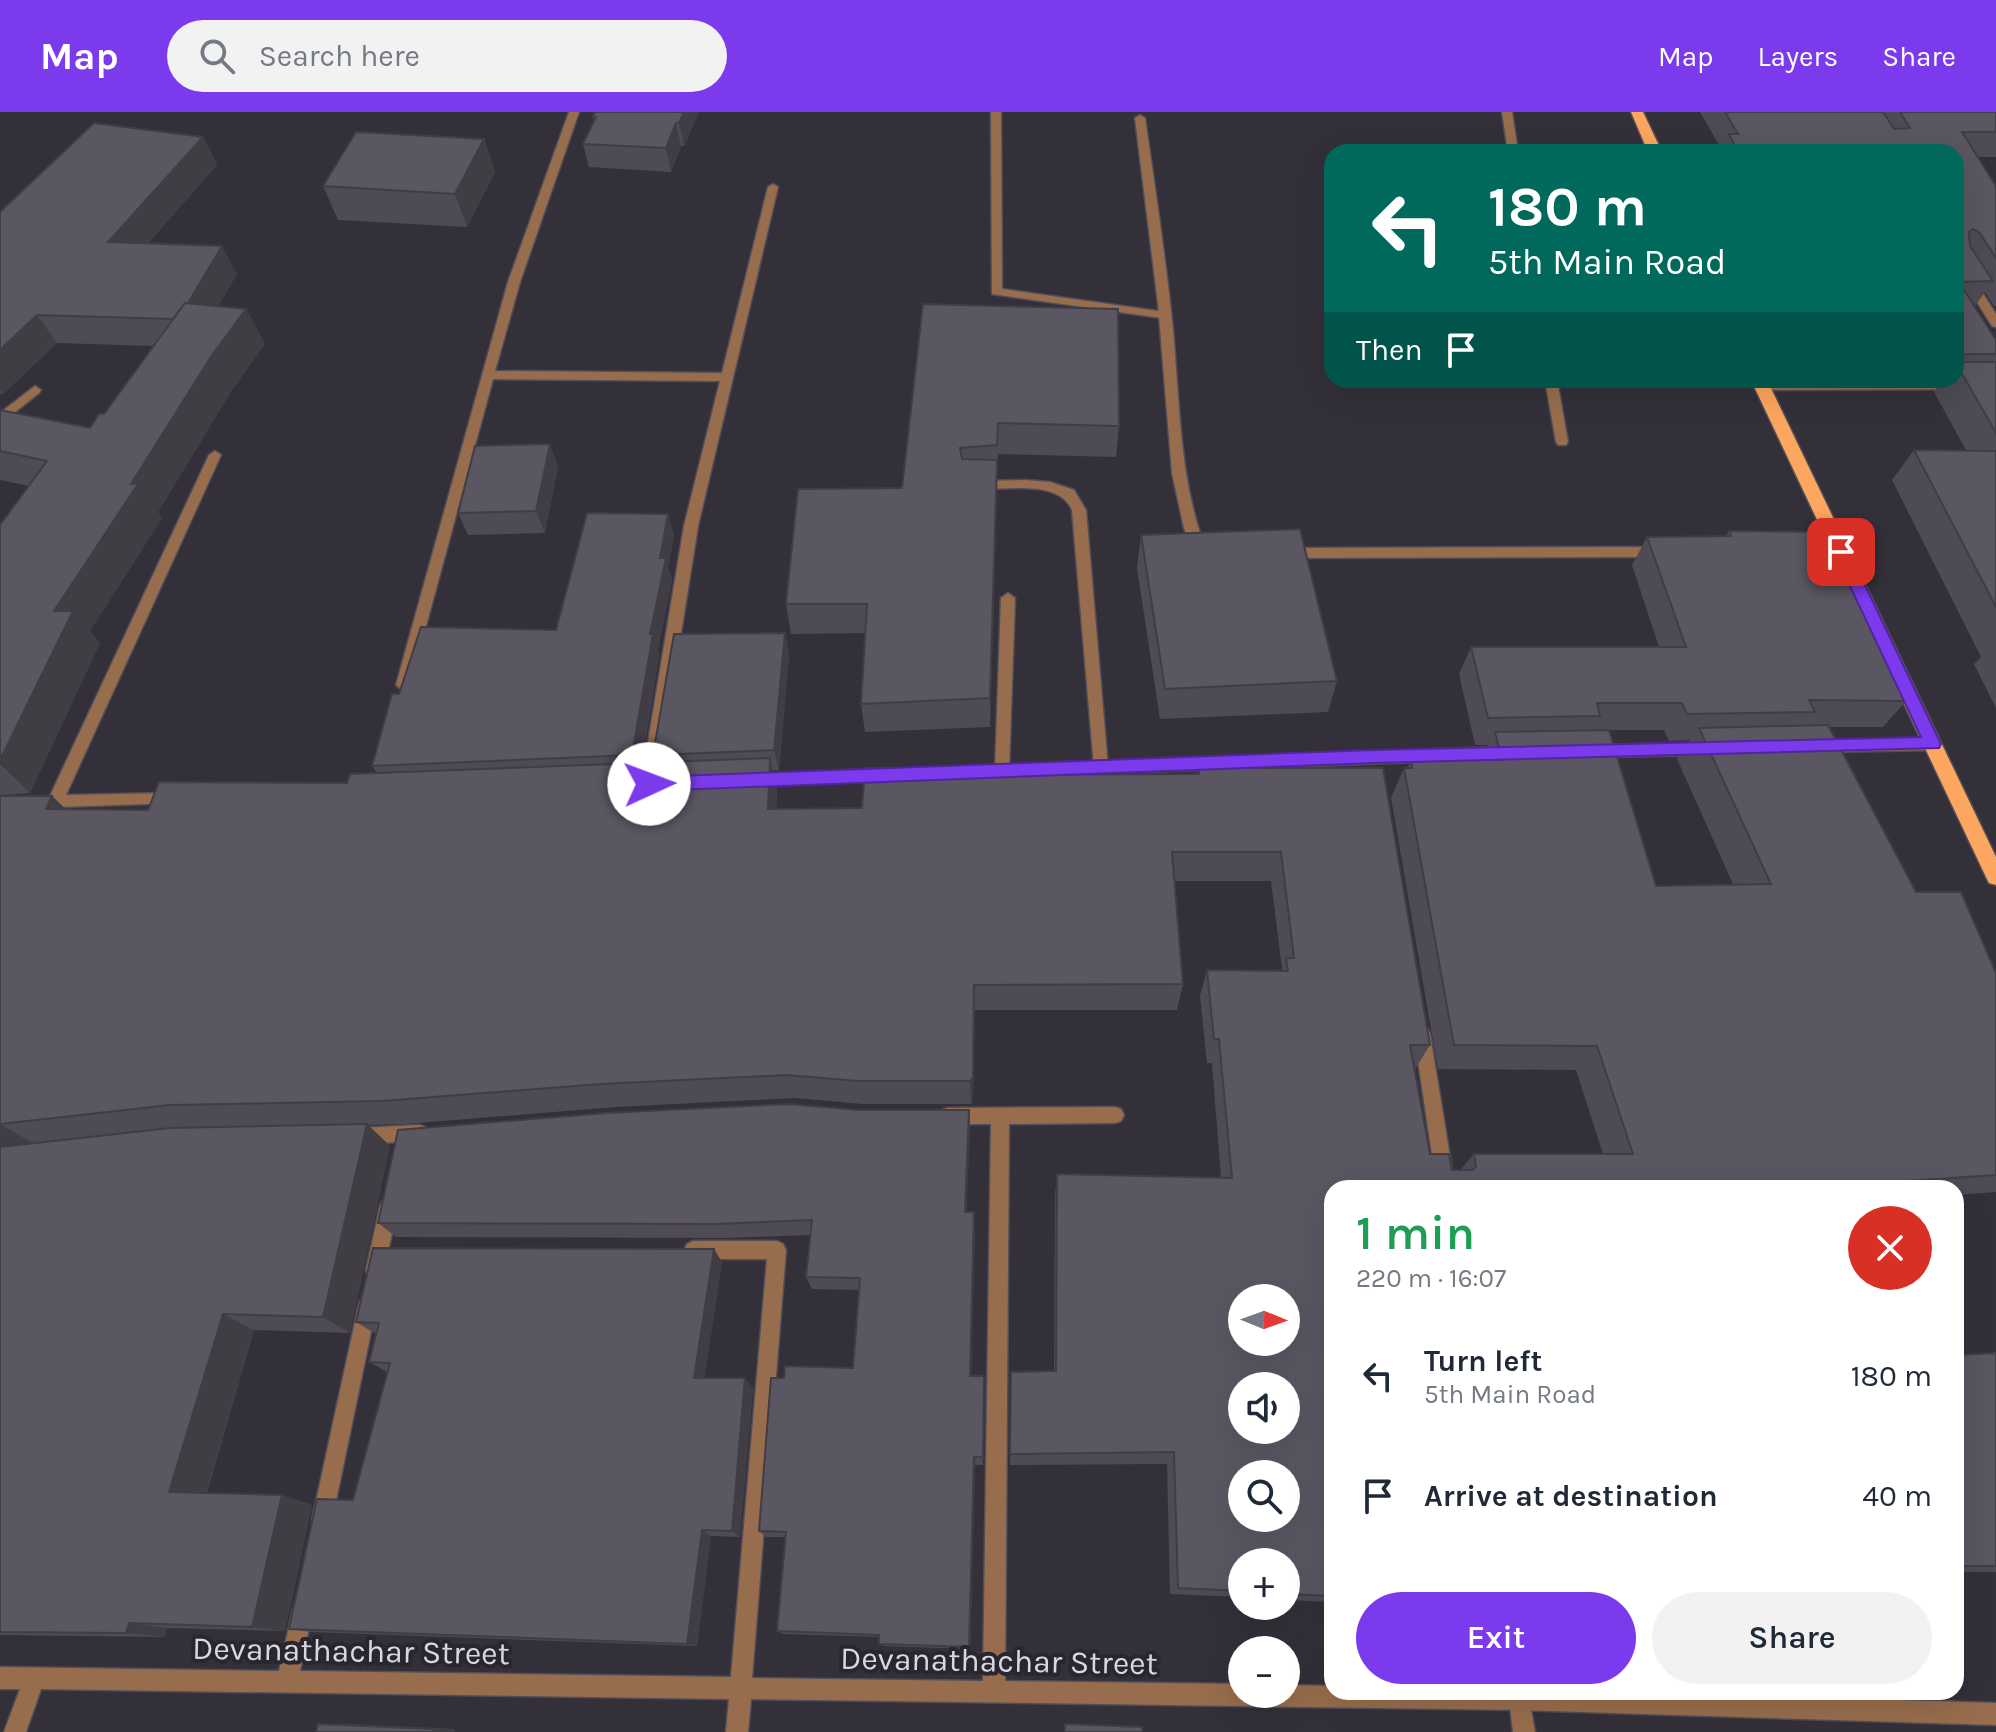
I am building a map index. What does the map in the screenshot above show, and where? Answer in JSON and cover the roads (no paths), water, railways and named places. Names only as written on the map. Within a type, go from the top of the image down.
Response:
[{"type":"main road","points":[[1637,112],[1651,144]]},
{"type":"main road","points":[[1763,388],[1834,552],[1933,744],[1996,877]]},
{"type":"street","points":[[397,705],[514,282],[574,112]]},
{"type":"street","points":[[996,112],[996,292],[1165,316]]},
{"type":"street","points":[[1507,112],[1512,144]]},
{"type":"street","points":[[1140,118],[1187,519],[1199,553],[1215,553]]},
{"type":"street","points":[[649,784],[691,526],[773,187]]},
{"type":"street","points":[[1964,273],[1996,323]]},
{"type":"street","points":[[489,375],[726,377]]},
{"type":"street","points":[[1964,385],[1996,385]]},
{"type":"street","points":[[1552,388],[1562,442]]},
{"type":"street","points":[[0,420],[35,390]]},
{"type":"street","points":[[55,802],[215,455]]},
{"type":"street","points":[[968,484],[1054,488],[1075,499],[1079,510],[1101,767]]},
{"type":"street","points":[[1278,553],[1669,552]]},
{"type":"street","points":[[1002,771],[1008,598]]},
{"type":"street","points":[[1805,747],[1933,744]]},
{"type":"street","points":[[1581,752],[1725,748]]},
{"type":"street","points":[[956,772],[1375,764],[1518,753]]},
{"type":"street","points":[[741,781],[895,775]]},
{"type":"street","points":[[0,803],[182,799]]},
{"type":"street","points":[[1419,1017],[1445,1180]]},
{"type":"street","points":[[924,1116],[1115,1115]]},
{"type":"street","points":[[994,1693],[1000,1116]]},
{"type":"street","points":[[342,1136],[403,1142],[435,1132]]},
{"type":"street","points":[[317,1543],[388,1250],[392,1192]]},
{"type":"street","points":[[677,1250],[777,1250],[737,1732]]},
{"type":"street","points":[[287,1682],[307,1590]]},
{"type":"street","name":"Devanathachar Street","points":[[0,1678],[1324,1695]]},
{"type":"street","points":[[15,1732],[34,1679]]},
{"type":"street","points":[[1520,1700],[1524,1732]]},
{"type":"street","name":"Devanathachar Street","points":[[1625,1700],[1996,1714]]}]
